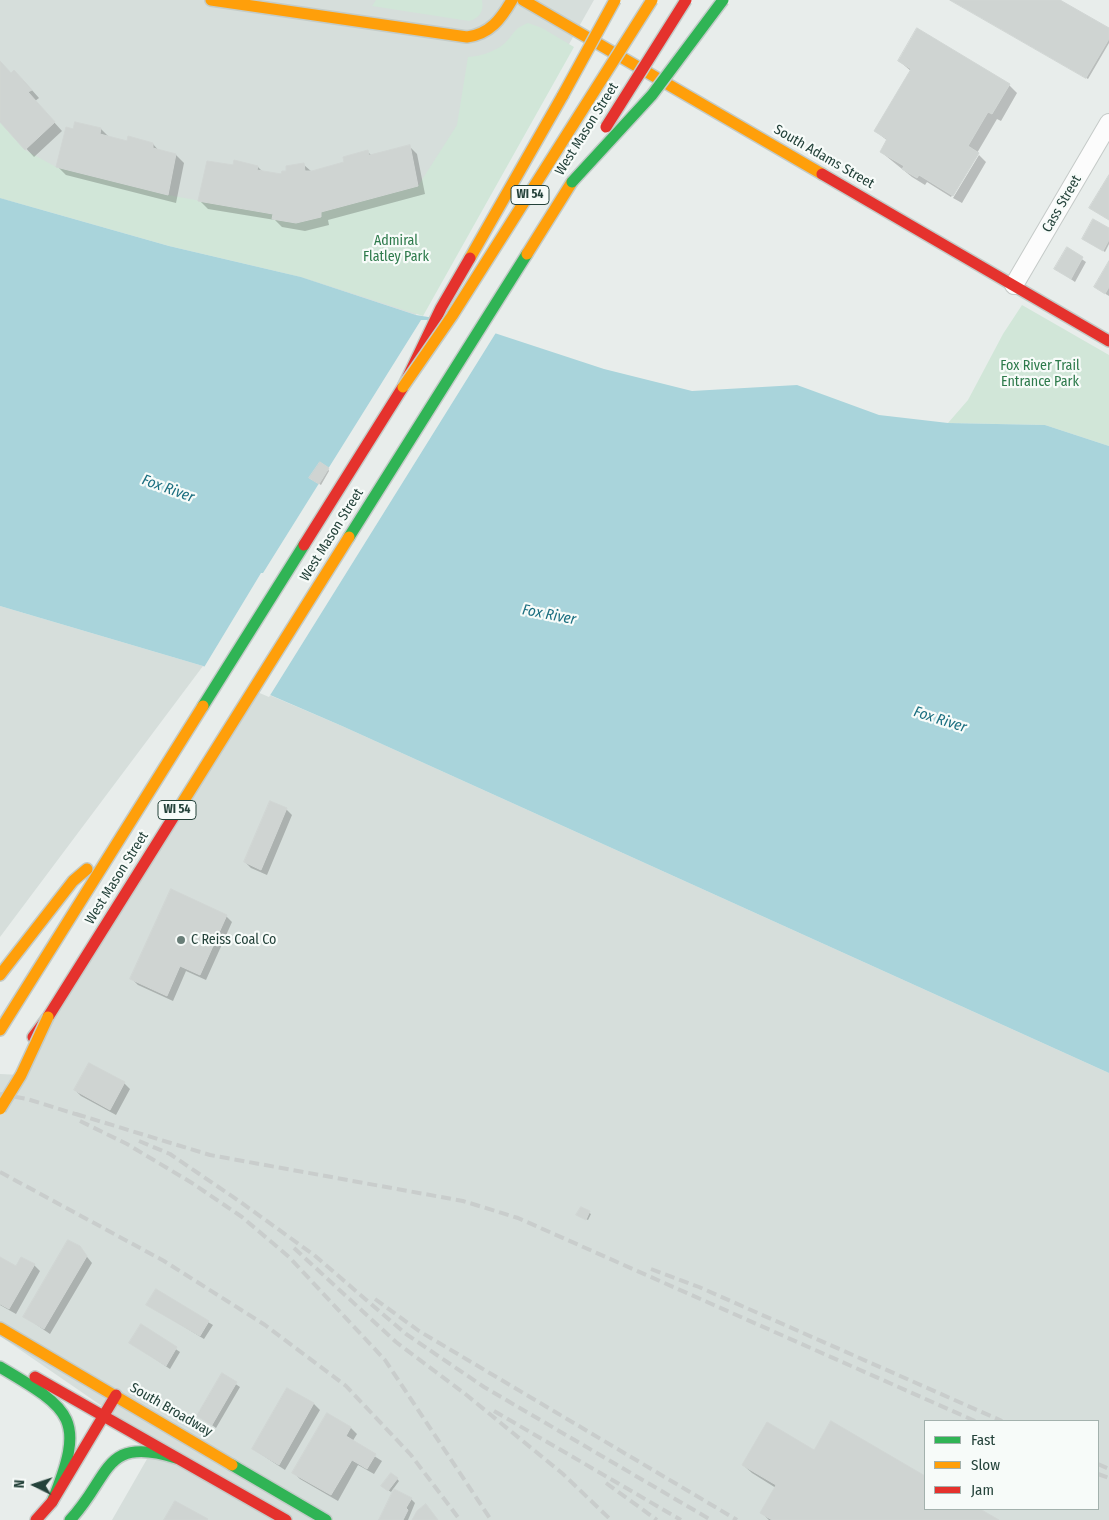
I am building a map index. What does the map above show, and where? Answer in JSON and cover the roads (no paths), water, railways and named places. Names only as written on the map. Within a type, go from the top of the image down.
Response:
[{"type":"main road","points":[[212,0],[467,36],[484,34],[492,30],[512,0]]},
{"type":"main road","name":"South Adams Street","points":[[523,0],[1109,341]]},
{"type":"main road","points":[[403,387],[441,308],[615,0]]},
{"type":"main road","name":"West Mason Street","points":[[0,1030],[403,387],[452,316],[652,0]]},
{"type":"main road","name":"West Mason Street","points":[[15,1061],[48,1017],[686,0]]},
{"type":"main road","points":[[572,182],[652,96],[723,0]]},
{"type":"main road","points":[[0,975],[73,882],[121,838]]},
{"type":"main road","points":[[0,1109],[21,1075],[48,1017]]},
{"type":"main road","name":"South Broadway","points":[[0,1328],[131,1403],[326,1520]]},
{"type":"main road","points":[[0,1357],[104,1416],[117,1429],[176,1458],[277,1518]]},
{"type":"main road","points":[[0,1367],[51,1398],[62,1410],[68,1422],[72,1440],[70,1456],[52,1502]]},
{"type":"main road","points":[[36,1520],[52,1502],[116,1395]]},
{"type":"main road","points":[[117,1429],[131,1403]]},
{"type":"main road","points":[[69,1520],[80,1511],[103,1472],[120,1454],[136,1450],[176,1458]]},
{"type":"main road","points":[[69,1520],[102,1456]]},
{"type":"street","points":[[603,46],[630,0]]},
{"type":"street","name":"Cass Street","points":[[1014,285],[1109,123]]},
{"type":"street","points":[[277,1518],[285,1495]]},
{"type":"water","name":"Fox River","points":[[0,198],[169,246],[301,277],[416,315],[464,323],[604,369],[692,391],[797,385],[879,415],[948,423],[1045,425],[1109,446],[1109,1073],[342,726],[203,666],[0,606]]},
{"type":"railway","points":[[0,1094],[27,1099],[82,1116]]},
{"type":"railway","points":[[76,1114],[210,1155],[463,1201],[518,1218],[973,1420]]},
{"type":"railway","points":[[80,1121],[127,1144],[192,1183],[242,1217],[289,1257],[385,1360],[491,1520]]},
{"type":"railway","points":[[139,1141],[170,1154],[239,1201],[314,1255],[406,1334],[484,1387],[711,1520]]},
{"type":"railway","points":[[0,1172],[164,1261],[265,1325],[346,1386],[411,1455],[460,1520]]},
{"type":"railway","points":[[294,1248],[396,1342],[464,1393],[563,1474],[611,1520]]},
{"type":"railway","points":[[651,1269],[699,1287],[1000,1420]]},
{"type":"railway","points":[[375,1299],[419,1331],[737,1520]]},
{"type":"railway","points":[[494,1411],[681,1520]]},
{"type":"railway","points":[[1099,1464],[1109,1469]]},
{"type":"railway","points":[[1099,1474],[1109,1478]]},
{"type":"railway","points":[[606,1483],[657,1520]]},
{"type":"place","name":"C Reiss Coal Co","points":[[181,940]]},
{"type":"park label","name":"Admiral Flatley Park","points":[[396,250]]},
{"type":"park label","name":"Fox River Trail Entrance Park","points":[[1040,374]]}]
